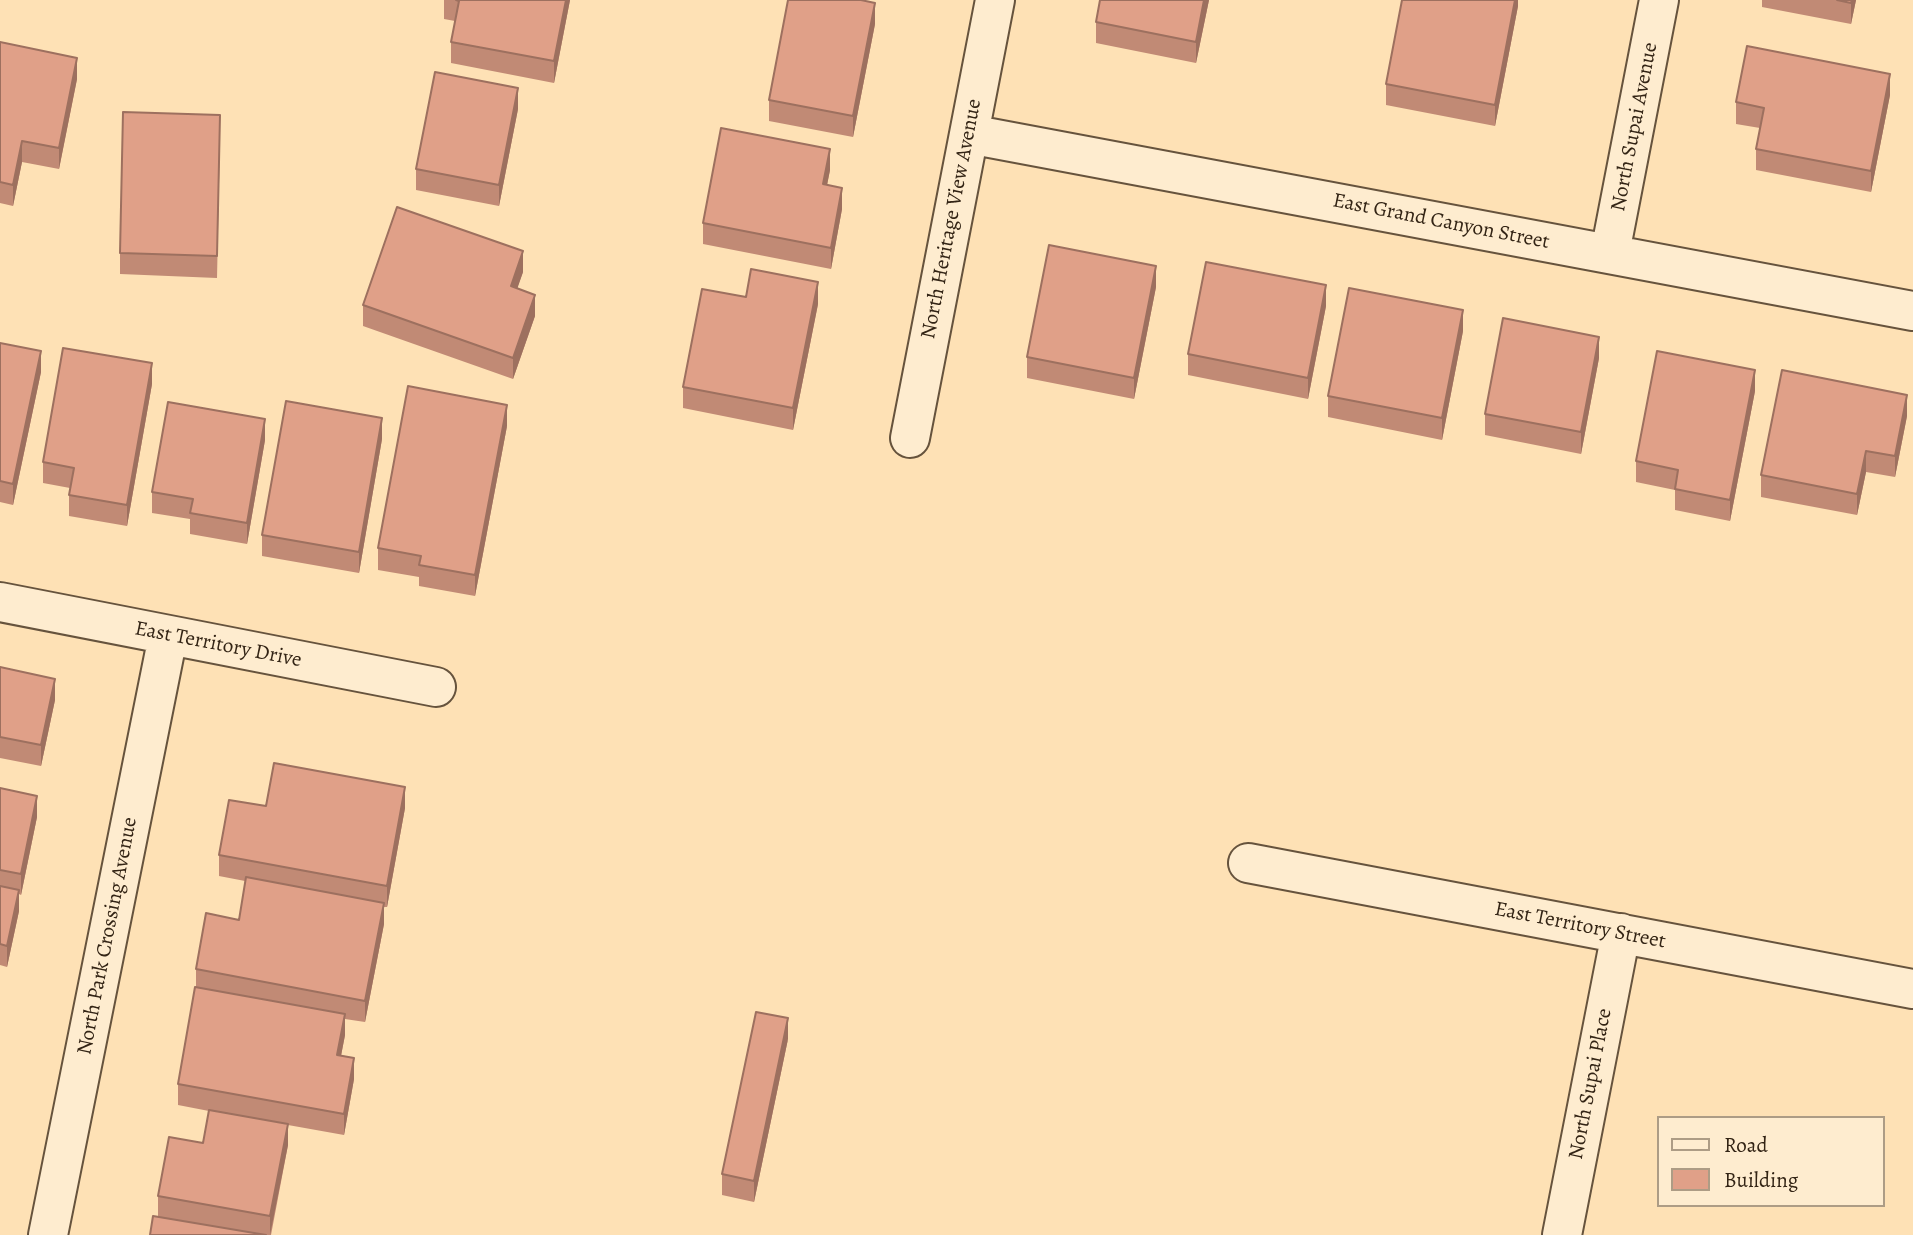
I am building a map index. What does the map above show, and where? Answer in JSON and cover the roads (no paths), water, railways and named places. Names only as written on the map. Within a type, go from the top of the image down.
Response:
[{"type":"street","name":"North Heritage View Avenue","points":[[910,438],[995,0]]},
{"type":"street","name":"North Supai Avenue","points":[[1610,253],[1659,0]]},
{"type":"street","name":"East Grand Canyon Street","points":[[969,134],[1913,310]]},
{"type":"street","name":"East Territory Drive","points":[[0,602],[436,687]]},
{"type":"street","name":"North Park Crossing Avenue","points":[[48,1235],[168,636]]},
{"type":"street","name":"East Territory Street","points":[[1248,863],[1913,989]]},
{"type":"street","name":"North Supai Place","points":[[1562,1235],[1621,933]]}]
